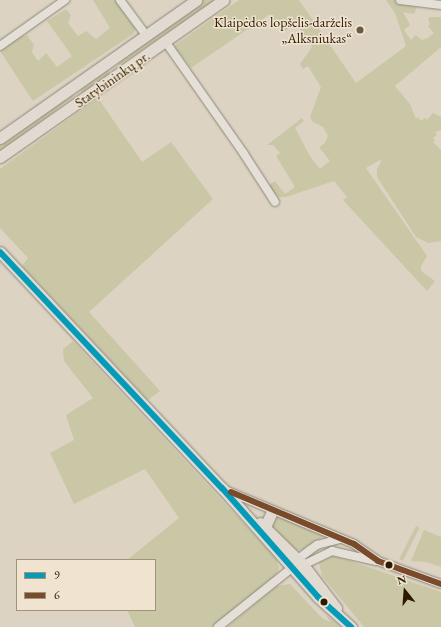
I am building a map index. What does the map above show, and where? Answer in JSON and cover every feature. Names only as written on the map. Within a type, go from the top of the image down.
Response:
[{"type":"main road","name":"Statybininkų pr.","points":[[0,138],[196,0]]},
{"type":"main road","name":"Statybininkų pr.","points":[[0,157],[223,0]]},
{"type":"main road","points":[[112,59],[114,68],[121,72]]},
{"type":"main road","points":[[72,88],[79,92],[80,101]]},
{"type":"main road","points":[[0,252],[222,488],[324,590],[347,623]]},
{"type":"main road","points":[[222,488],[265,528],[298,565]]},
{"type":"main road","points":[[265,528],[272,511]]},
{"type":"street","points":[[0,46],[65,0]]},
{"type":"street","points":[[120,0],[146,35]]},
{"type":"street","points":[[400,0],[441,5]]},
{"type":"street","points":[[165,41],[244,154],[275,202]]},
{"type":"street","points":[[222,488],[272,511],[354,544],[378,561]]},
{"type":"street","points":[[218,627],[298,565],[317,545],[340,539]]},
{"type":"street","points":[[298,565],[332,551],[378,561],[441,584]]},
{"type":"shaded area","points":[[93,0],[115,0],[136,29],[133,34],[33,101],[0,51],[20,37],[27,35],[34,45],[32,52],[38,61],[46,53],[57,67],[72,56],[47,21],[66,9],[71,15],[68,23],[78,36],[86,31],[96,39],[110,28]]},
{"type":"shaded area","points":[[202,0],[216,0],[118,66],[118,59]]},
{"type":"shaded area","points":[[239,0],[299,0],[356,83],[406,46],[395,13],[386,0],[396,0],[403,5],[417,7],[414,14],[403,12],[410,25],[404,30],[411,40],[416,35],[422,40],[428,38],[434,33],[428,26],[430,24],[428,20],[430,17],[441,17],[441,47],[395,86],[410,104],[416,119],[418,117],[421,121],[425,118],[427,120],[433,113],[441,117],[441,130],[435,132],[437,135],[433,138],[435,141],[433,142],[441,150],[441,241],[428,243],[416,237],[377,177],[377,169],[382,159],[366,168],[427,256],[421,266],[421,271],[435,281],[427,291],[343,200],[347,197],[334,181],[286,197],[279,197],[268,186],[275,181],[285,194],[295,187],[276,156],[280,153],[273,145],[267,145],[302,118],[304,121],[295,128],[310,156],[320,169],[330,161],[319,147],[325,143],[328,136],[323,127],[313,122],[310,117],[321,87],[308,66],[303,69],[300,64],[312,47],[297,24],[283,32],[270,14],[191,68],[174,46]]},
{"type":"shaded area","points":[[107,69],[110,73],[83,93],[80,89]]},
{"type":"shaded area","points":[[72,93],[73,97],[0,153],[0,143]]},
{"type":"shaded area","points":[[98,98],[142,162],[171,142],[213,199],[89,312],[160,391],[148,400],[22,266],[28,258],[0,228],[0,169]]},
{"type":"shaded area","points":[[73,341],[276,558],[279,567],[277,574],[213,627],[135,627],[127,611],[156,611],[156,559],[128,559],[179,518],[145,469],[74,504],[50,453],[74,440],[66,415],[93,398],[64,361],[63,349]]},
{"type":"shaded area","points":[[273,514],[325,535],[304,550],[294,550],[272,526]]},
{"type":"shaded area","points":[[416,526],[420,528],[403,561],[399,559]]},
{"type":"shaded area","points":[[424,530],[441,537],[441,567],[427,562],[411,561]]},
{"type":"shaded area","points":[[333,555],[441,592],[441,627],[364,627],[322,576],[319,563]]},
{"type":"shaded area","points":[[290,584],[322,618],[330,622],[326,615],[341,627],[227,627],[277,586]]},
{"type":"transit line","name":"9","points":[[0,252],[222,488],[318,597],[351,627]]},
{"type":"transit line","name":"6","points":[[231,492],[354,544],[378,561],[441,584]]},
{"type":"place","name":"Klaipėdos lopšelis-darželis „Alksniukas“","points":[[360,30]]}]
